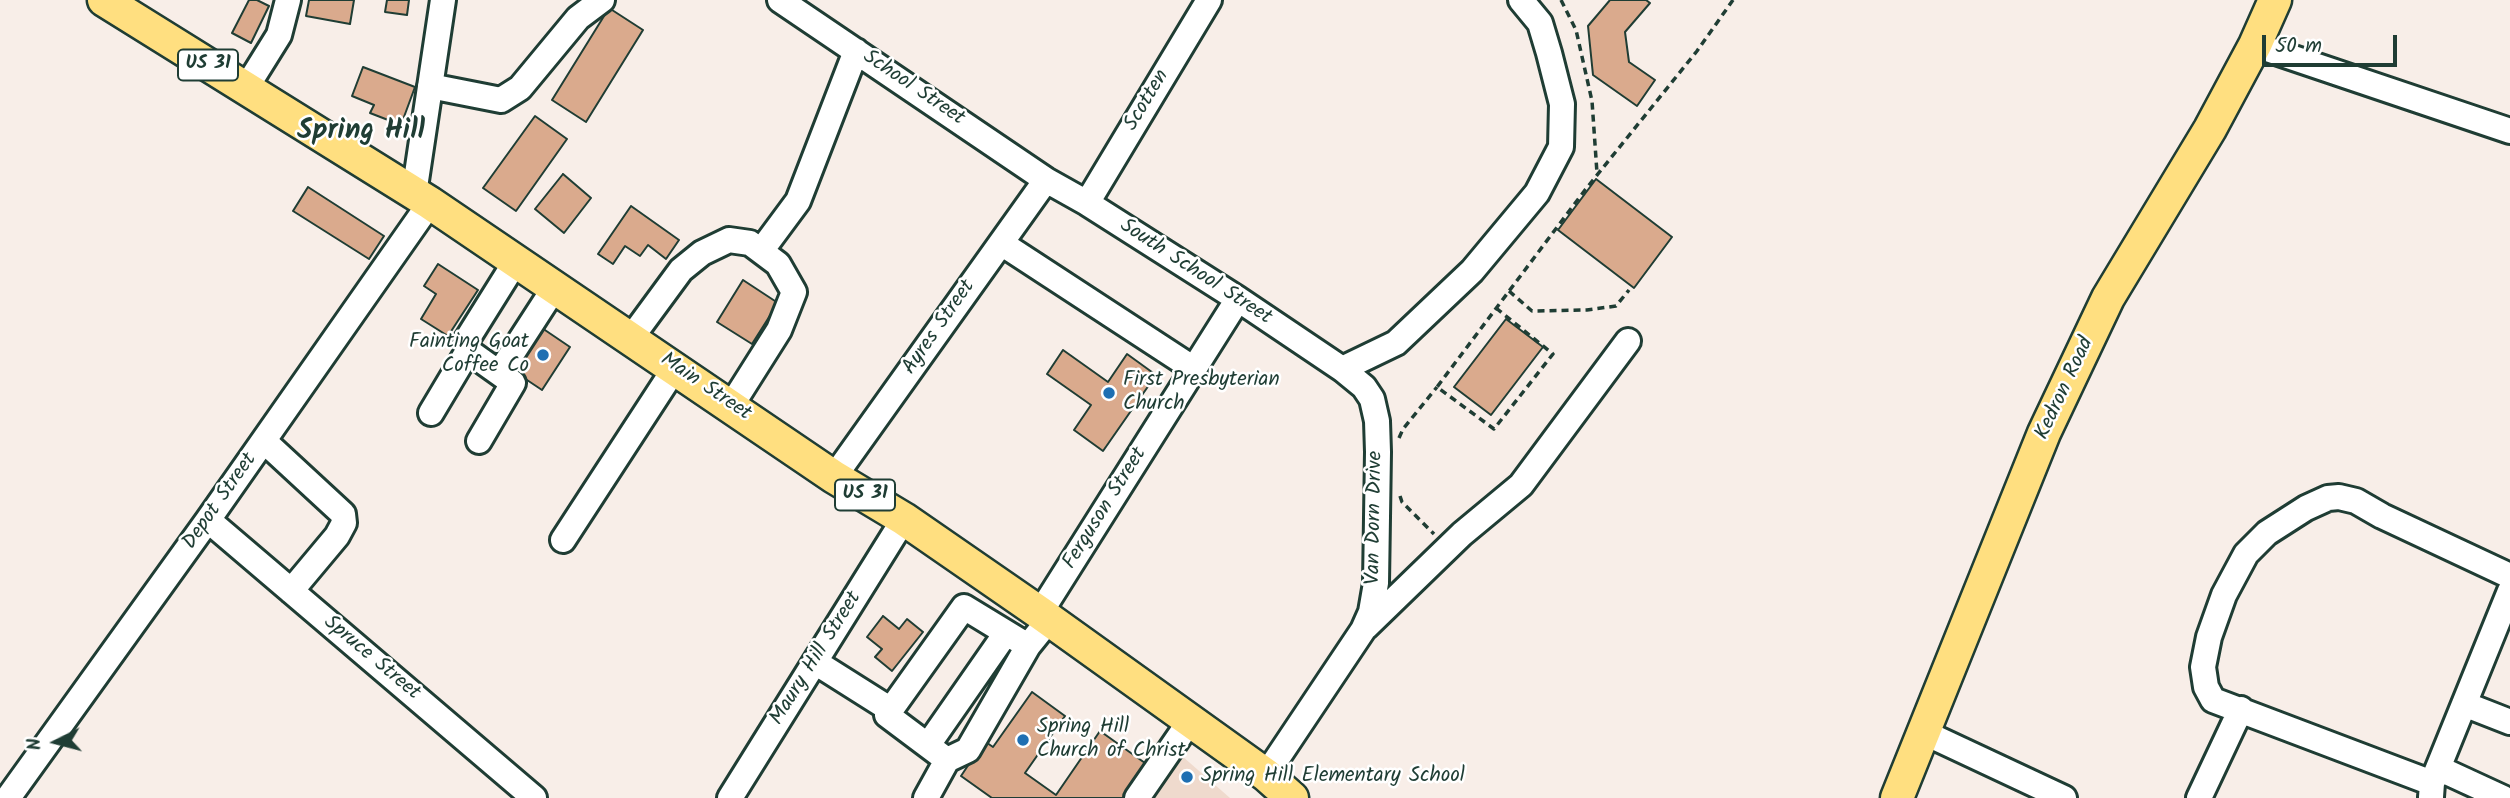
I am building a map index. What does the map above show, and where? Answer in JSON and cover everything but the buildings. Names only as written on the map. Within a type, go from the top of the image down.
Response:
[{"type":"main road","name":"Kedron Road","points":[[1897,798],[2045,433],[2108,298],[2210,129],[2255,45],[2275,0]]},
{"type":"main road","name":"Main Street","points":[[116,3],[422,199],[834,477],[904,519],[1045,616],[1266,775],[1292,798]]},
{"type":"street","points":[[246,88],[279,36],[288,0]]},
{"type":"street","points":[[422,199],[430,86],[443,0]]},
{"type":"street","points":[[430,86],[501,100],[520,88],[578,18],[602,0]]},
{"type":"street","name":"School Street","points":[[780,0],[1046,180]]},
{"type":"street","name":"Scotten","points":[[1087,203],[1209,0]]},
{"type":"street","points":[[1342,369],[1396,343],[1472,271],[1537,193],[1561,147],[1562,104],[1549,53],[1540,23],[1521,0]]},
{"type":"street","points":[[2255,45],[2510,131]]},
{"type":"street","points":[[761,251],[798,201],[856,51]]},
{"type":"street","name":"South School Street","points":[[1046,180],[1238,299],[1342,369]]},
{"type":"street","name":"Ayres Street","points":[[834,477],[1046,180]]},
{"type":"street","name":"Depot Street","points":[[8,798],[264,441],[422,199]]},
{"type":"street","points":[[631,338],[681,270],[702,253],[729,240],[750,243],[778,264],[794,292],[779,330],[731,405]]},
{"type":"street","points":[[1001,243],[1194,369]]},
{"type":"street","points":[[431,413],[468,351],[466,341],[516,261]]},
{"type":"street","points":[[500,372],[555,287]]},
{"type":"street","name":"Ferguson Street","points":[[937,752],[968,750],[1045,616],[1238,299]]},
{"type":"street","points":[[1363,630],[1462,534],[1521,485],[1628,341]]},
{"type":"street","points":[[468,351],[513,383],[479,441]]},
{"type":"street","points":[[563,540],[675,368]]},
{"type":"street","name":"Van Dorn Drive","points":[[1266,775],[1363,630],[1371,612],[1376,583],[1377,421],[1372,399],[1364,387],[1342,369]]},
{"type":"street","points":[[264,441],[343,514],[344,523],[337,536],[291,591]]},
{"type":"street","points":[[2503,798],[2434,783],[2213,700],[2206,687],[2203,667],[2209,637],[2224,595],[2246,554],[2267,533],[2306,508],[2328,498],[2339,497],[2356,501],[2382,516],[2510,576]]},
{"type":"street","name":"Maury Hill Street","points":[[730,798],[904,519]]},
{"type":"street","name":"Spruce Street","points":[[208,520],[534,798]]},
{"type":"street","points":[[2434,783],[2510,591]]},
{"type":"street","points":[[937,752],[887,715],[964,607],[1028,646]]},
{"type":"street","points":[[928,797],[937,752],[1006,633]]},
{"type":"street","points":[[815,662],[891,710]]},
{"type":"street","points":[[2464,704],[2510,722]]},
{"type":"street","points":[[2199,798],[2241,709]]},
{"type":"street","points":[[1137,798],[1189,721]]},
{"type":"street","points":[[1923,732],[2064,798]]},
{"type":"path","points":[[1561,0],[1576,30],[1592,101],[1597,176]]},
{"type":"path","points":[[1398,441],[1403,429],[1597,176],[1697,51],[1733,0]]},
{"type":"path","points":[[1509,291],[1532,311],[1587,310],[1616,306],[1629,290]]},
{"type":"path","points":[[1437,387],[1494,429],[1553,354],[1496,308]]},
{"type":"path","points":[[1398,492],[1402,502],[1439,540]]},
{"type":"shaded area","name":"Spring Hill Elementary School","points":[[1182,756],[1230,798],[1154,798]]},
{"type":"place","name":"Fainting Goat Coffee Co","points":[[543,355]]},
{"type":"place","name":"First Presbyterian Church","points":[[1109,393]]},
{"type":"place","name":"Spring Hill Church of Christ","points":[[1023,740]]},
{"type":"place","name":"Spring Hill Elementary School","points":[[1187,777]]},
{"type":"district","name":"Spring Hill","points":[[361,133]]}]
